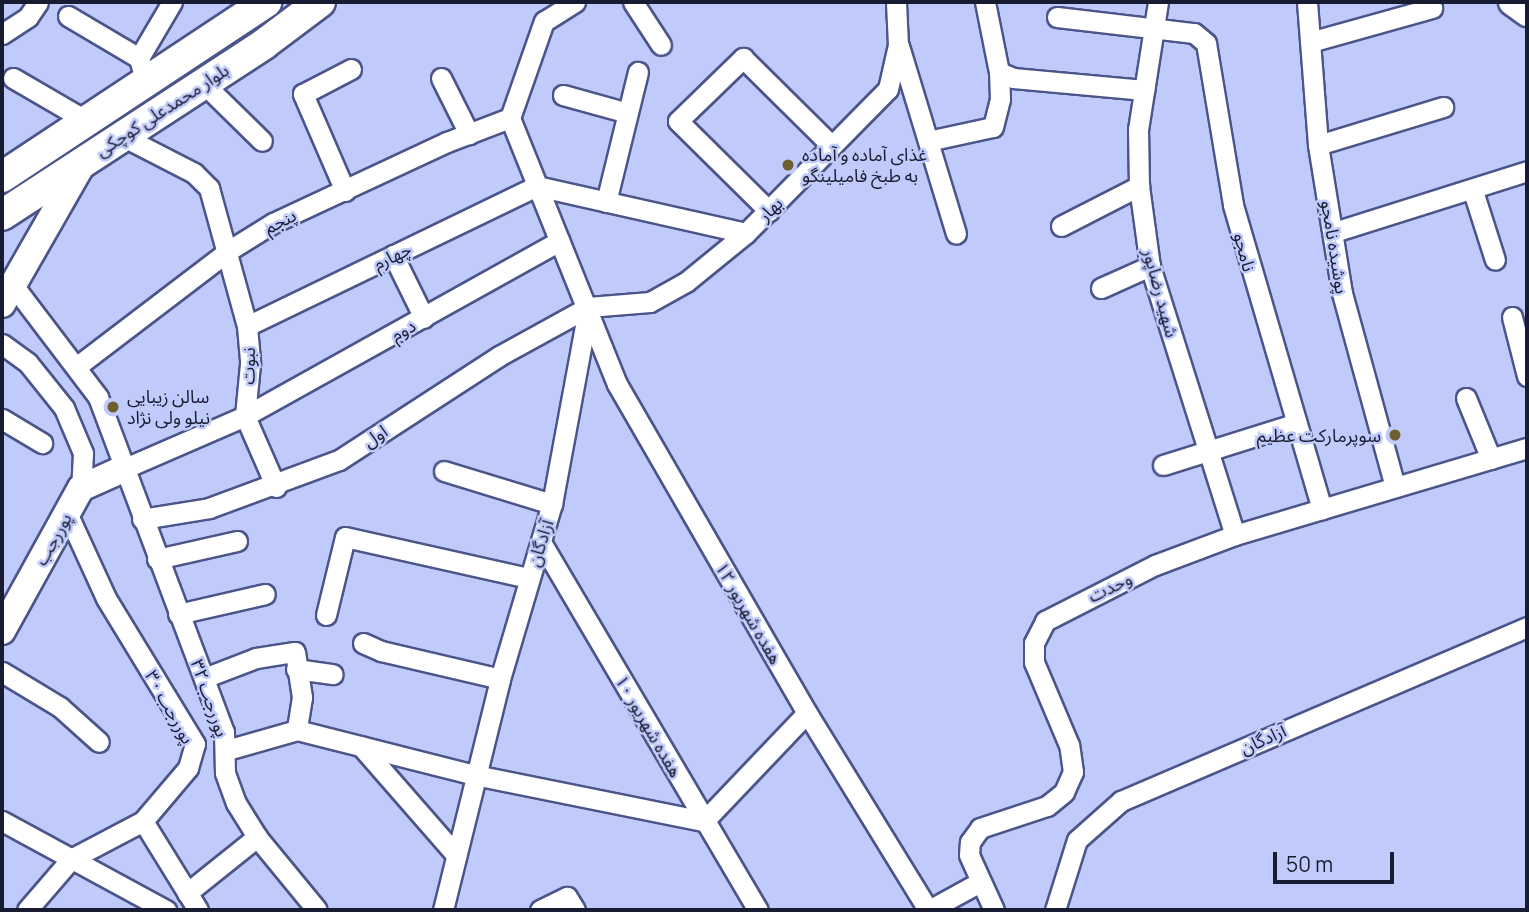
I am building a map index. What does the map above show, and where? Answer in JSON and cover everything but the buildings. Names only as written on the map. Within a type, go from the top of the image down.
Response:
[{"type":"main road","name":"بلوار محمدعلی کوچکی","points":[[2,177],[87,121],[143,71],[266,2]]},
{"type":"main road","name":"بلوار محمدعلی کوچکی","points":[[2,215],[204,84],[320,2]]},
{"type":"street","points":[[68,16],[143,71],[172,2]]},
{"type":"street","points":[[510,118],[544,21],[575,2]]},
{"type":"street","points":[[633,2],[661,46]]},
{"type":"street","name":"بهار","points":[[588,307],[650,302],[686,282],[769,211],[888,89],[898,45],[896,2]]},
{"type":"street","points":[[928,141],[993,127],[1000,99],[999,72],[985,2]]},
{"type":"street","name":"شهید رضاپور","points":[[1158,2],[1138,129],[1139,186],[1150,266],[1235,535]]},
{"type":"street","name":"پوشیده نامجو","points":[[1307,2],[1318,145],[1342,293],[1395,487]]},
{"type":"street","points":[[1512,2],[1527,13]]},
{"type":"street","points":[[2,34],[28,7]]},
{"type":"street","points":[[1310,42],[1432,8]]},
{"type":"street","name":"نامجو","points":[[1057,17],[1194,33],[1206,43],[1233,205],[1322,509]]},
{"type":"street","points":[[898,45],[956,234]]},
{"type":"street","points":[[769,211],[678,121],[743,58],[832,146]]},
{"type":"street","points":[[345,191],[303,94],[351,69]]},
{"type":"street","points":[[606,202],[638,72]]},
{"type":"street","points":[[999,72],[1013,78],[1144,90]]},
{"type":"street","points":[[13,78],[87,121]]},
{"type":"street","points":[[441,78],[469,134]]},
{"type":"street","points":[[204,84],[261,141]]},
{"type":"street","points":[[563,94],[628,113]]},
{"type":"street","points":[[1318,145],[1443,107]]},
{"type":"street","name":"پنجم","points":[[76,368],[228,251],[273,223],[510,118]]},
{"type":"street","name":"هفده شهریور ۱۲","points":[[510,118],[617,384],[807,713],[928,910]]},
{"type":"street","name":"نبوت","points":[[122,136],[194,173],[209,188],[247,326],[245,416]]},
{"type":"street","points":[[7,295],[84,161]]},
{"type":"street","points":[[1334,232],[1473,191],[1527,171]]},
{"type":"street","points":[[537,186],[746,233]]},
{"type":"street","name":"چهارم","points":[[247,326],[537,186]]},
{"type":"street","points":[[1061,226],[1139,186]]},
{"type":"street","points":[[1473,191],[1495,260]]},
{"type":"street","points":[[2,215],[23,228],[26,259]]},
{"type":"street","name":"دوم","points":[[245,416],[560,241]]},
{"type":"street","points":[[393,255],[424,318]]},
{"type":"street","points":[[1101,288],[1150,266]]},
{"type":"street","name":"پوررجب ۳۲","points":[[7,295],[76,368],[98,397],[156,559],[204,678],[227,750],[225,773],[236,803],[257,837],[317,910]]},
{"type":"street","name":"اول","points":[[142,519],[209,508],[276,487],[339,460],[499,356],[588,307]]},
{"type":"street","name":"آزادگان","points":[[443,910],[500,679],[552,504],[588,307]]},
{"type":"street","points":[[1512,317],[1527,376]]},
{"type":"street","points":[[2,344],[28,363],[64,408],[83,453],[81,488],[245,416],[276,487]]},
{"type":"street","points":[[1466,398],[1491,458]]},
{"type":"street","points":[[2,419],[42,443]]},
{"type":"street","points":[[1163,465],[1209,453],[1297,423]]},
{"type":"street","name":"وحدت","points":[[995,910],[969,855],[970,842],[980,828],[1048,806],[1064,792],[1073,772],[1069,745],[1034,662],[1034,643],[1045,621],[1155,565],[1235,535],[1527,448]]},
{"type":"street","points":[[444,471],[552,504]]},
{"type":"street","name":"پوررجب","points":[[2,631],[81,488]]},
{"type":"street","name":"پوررجب ۳۰","points":[[67,513],[106,598],[195,744],[188,768],[142,821],[71,859]]},
{"type":"street","points":[[326,615],[345,537],[529,578]]},
{"type":"street","points":[[156,559],[237,541]]},
{"type":"street","name":"هفده شهریور ۱۰","points":[[541,542],[758,910]]},
{"type":"street","points":[[178,614],[265,594]]},
{"type":"street","name":"آزادگان","points":[[1055,910],[1077,840],[1121,801],[1527,627]]},
{"type":"street","points":[[363,643],[381,651],[500,679]]},
{"type":"street","points":[[204,678],[256,658],[296,660],[333,674]]},
{"type":"street","points":[[296,660],[302,697],[298,730]]},
{"type":"street","points":[[2,672],[60,707],[99,742]]},
{"type":"street","points":[[227,750],[298,730],[475,775],[704,821],[807,713]]},
{"type":"street","points":[[360,746],[456,855]]},
{"type":"street","points":[[2,821],[166,910]]},
{"type":"street","points":[[142,821],[198,910]]},
{"type":"street","points":[[187,893],[257,837]]},
{"type":"street","points":[[27,910],[71,859]]},
{"type":"street","points":[[928,910],[980,882]]},
{"type":"street","points":[[540,910],[567,897],[575,910]]},
{"type":"place","name":"غذای آماده و آماده به طبخ فامیلینگو","points":[[788,165]]},
{"type":"place","name":"سالن زیبایی نیلو ولی نژاد","points":[[113,407]]},
{"type":"place","name":"سوپرمارکت عظیم","points":[[1395,435]]}]
